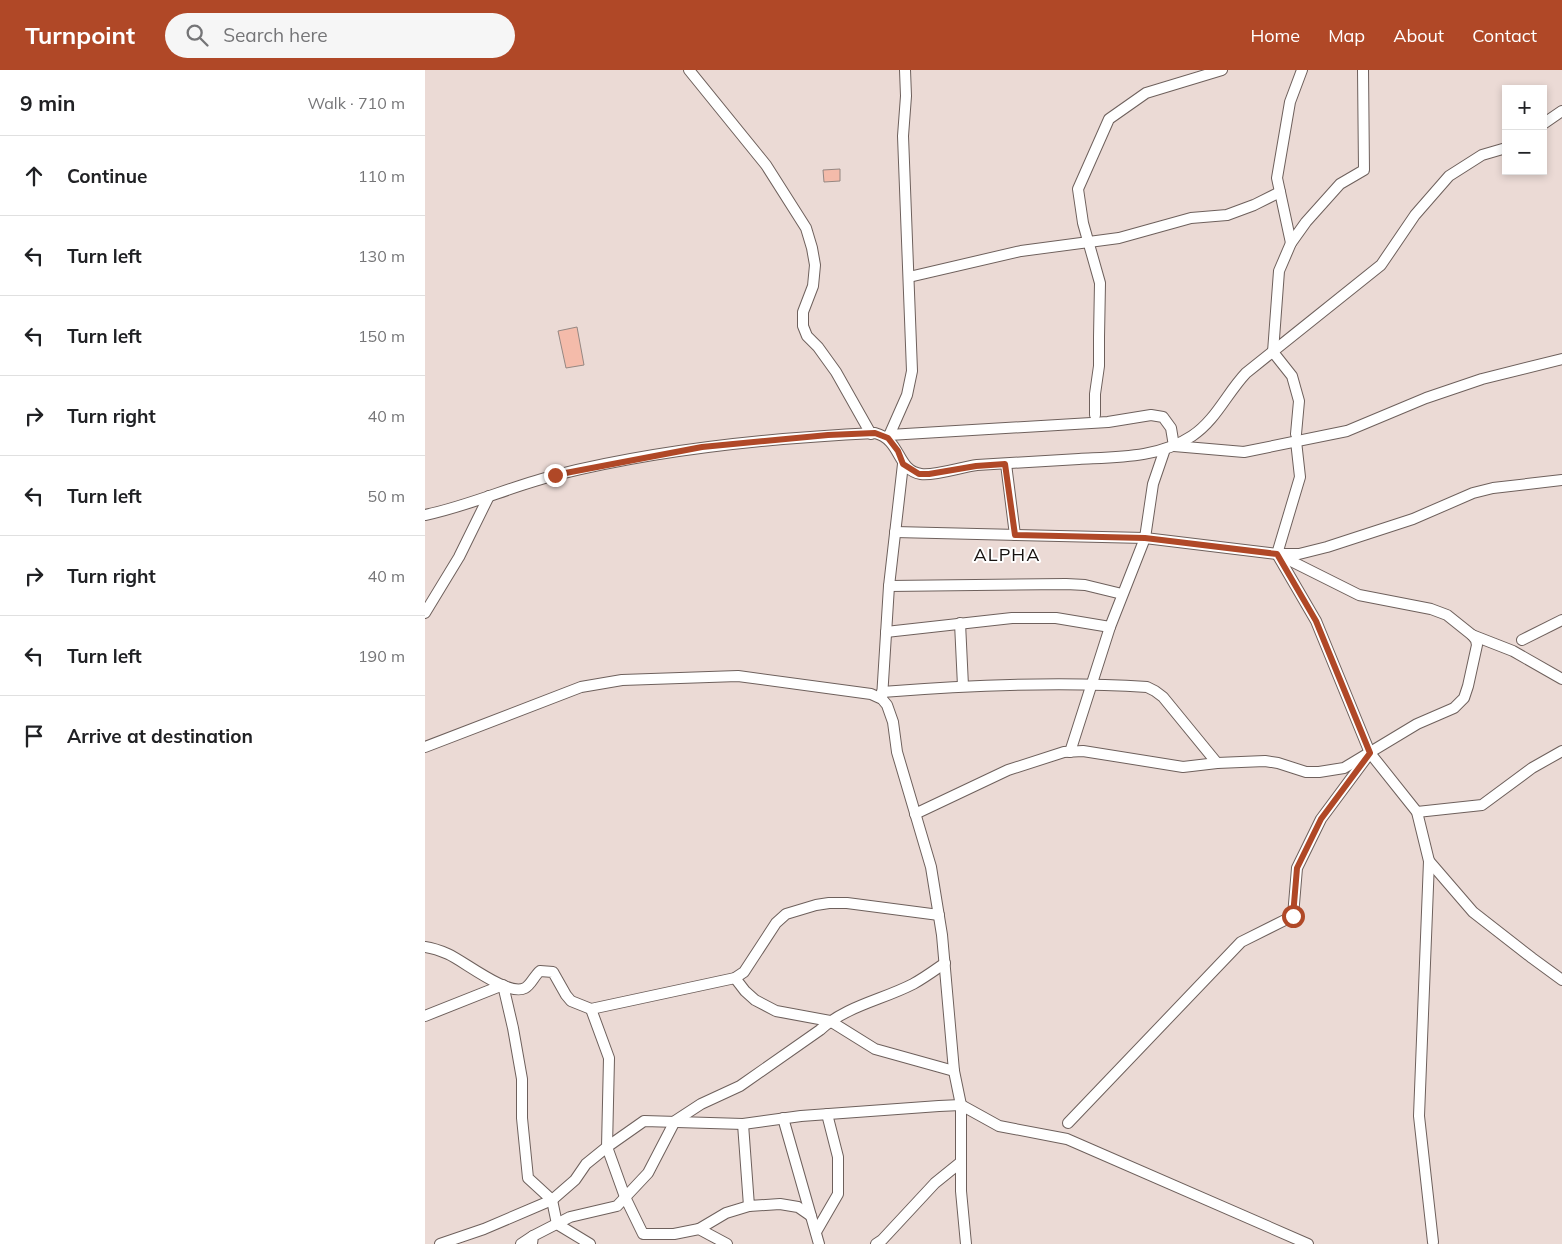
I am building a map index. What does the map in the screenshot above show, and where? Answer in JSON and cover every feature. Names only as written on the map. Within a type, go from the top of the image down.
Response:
[{"type":"street","points":[[689,70],[766,164],[806,228],[813,248],[815,265],[813,286],[803,312],[803,326],[807,336],[818,347],[836,372],[871,434]]},
{"type":"street","points":[[889,437],[907,396],[912,371],[903,136],[906,96],[905,70]]},
{"type":"street","points":[[1095,415],[1095,394],[1099,366],[1100,283],[1083,223],[1078,189],[1109,119],[1146,93],[1221,70]]},
{"type":"street","points":[[1291,243],[1277,178],[1290,102],[1302,70]]},
{"type":"street","points":[[1363,70],[1365,170],[1340,184],[1306,222],[1291,243],[1279,271],[1273,352],[1292,376],[1299,401],[1296,438],[1300,477],[1277,554],[1316,621],[1370,753],[1417,812],[1429,861],[1419,1116],[1433,1242]]},
{"type":"street","points":[[1547,121],[1562,111]]},
{"type":"street","points":[[903,464],[919,474],[929,474],[958,468],[1133,456],[1169,448],[1193,436],[1211,420],[1235,385],[1246,373],[1381,265],[1415,215],[1449,176],[1482,155],[1502,149]]},
{"type":"street","points":[[909,277],[1021,251],[1119,238],[1191,218],[1227,215],[1254,206],[1280,192]]},
{"type":"street","points":[[1169,448],[1244,452],[1296,438],[1347,430],[1482,379],[1562,359]]},
{"type":"street","points":[[427,516],[555,475],[702,447],[828,435],[871,434],[889,437],[1108,422],[1151,415],[1163,417],[1171,428],[1169,448],[1153,484],[1145,538],[1110,627],[1070,752]]},
{"type":"street","points":[[889,437],[898,451],[903,464],[889,586],[882,696],[893,722],[897,752],[931,867],[939,916],[955,1070],[961,1106],[961,1190],[967,1244]]},
{"type":"street","points":[[1005,464],[1015,535]]},
{"type":"street","points":[[895,532],[1145,538],[1277,554],[1299,554],[1327,547],[1413,519],[1473,493],[1493,488],[1562,480]]},
{"type":"street","points":[[425,613],[459,557],[489,496]]},
{"type":"street","points":[[915,814],[1008,770],[1045,757],[1070,752],[1083,751],[1183,767],[1217,763],[1265,761],[1306,772],[1344,768],[1417,724],[1454,708],[1464,698],[1477,645],[1476,640],[1447,615],[1431,609],[1359,595],[1277,554]]},
{"type":"street","points":[[889,586],[1066,584],[1085,585],[1122,594]]},
{"type":"street","points":[[886,632],[1012,618],[1056,618],[1110,627]]},
{"type":"street","points":[[1522,640],[1562,620]]},
{"type":"street","points":[[960,623],[963,686]]},
{"type":"street","points":[[1472,635],[1513,651],[1562,679]]},
{"type":"street","points":[[425,748],[581,688],[622,680],[738,676],[882,696],[963,686],[1091,683],[1147,688],[1155,690],[1163,697],[1217,763]]},
{"type":"street","points":[[1417,812],[1482,805],[1531,768],[1562,750]]},
{"type":"street","points":[[1068,1123],[1241,942],[1293,916],[1297,868],[1321,819],[1370,753]]},
{"type":"street","points":[[1429,861],[1473,912],[1562,980]]},
{"type":"street","points":[[425,947],[449,954],[477,972],[510,988],[519,990],[526,988],[540,971],[553,972],[566,995],[571,1000],[591,1009],[735,978],[744,972],[776,923],[786,914],[808,907],[829,902],[847,902],[939,916]]},
{"type":"street","points":[[521,1244],[533,1240],[570,1217],[617,1206],[648,1173],[675,1121],[701,1104],[741,1086],[831,1021],[849,1011],[914,983],[945,962]]},
{"type":"street","points":[[735,978],[755,1000],[776,1010],[831,1021],[875,1049],[955,1070]]},
{"type":"street","points":[[425,1016],[503,985]]},
{"type":"street","points":[[503,985],[522,1079],[522,1118],[528,1178],[552,1200],[557,1224],[590,1244]]},
{"type":"street","points":[[591,1009],[609,1058],[607,1147],[625,1198],[644,1239],[699,1230],[726,1213],[749,1206],[780,1204],[798,1207],[811,1216]]},
{"type":"street","points":[[440,1244],[484,1229],[552,1200],[575,1180],[586,1164],[644,1122],[675,1121],[743,1124],[783,1118],[939,1106],[961,1106],[999,1126],[1067,1139],[1305,1243]]},
{"type":"street","points":[[816,1232],[838,1194],[838,1157],[827,1114]]},
{"type":"street","points":[[783,1118],[819,1244]]},
{"type":"street","points":[[743,1124],[749,1206]]},
{"type":"street","points":[[875,1244],[882,1240],[935,1183],[961,1162]]},
{"type":"street","points":[[699,1230],[727,1244]]},
{"type":"building","points":[[840,169],[840,181],[824,182],[823,170]]},
{"type":"building","points":[[577,327],[584,365],[566,368],[558,331]]},
{"type":"district","name":"ALPHA","points":[[1007,554]]},
{"type":"route","points":[[555,475],[702,447],[828,435],[875,433],[888,438],[898,451],[903,464],[919,474],[1005,464],[1015,535],[1145,538],[1277,554],[1316,621],[1370,753],[1321,819],[1297,868],[1293,916]]}]
